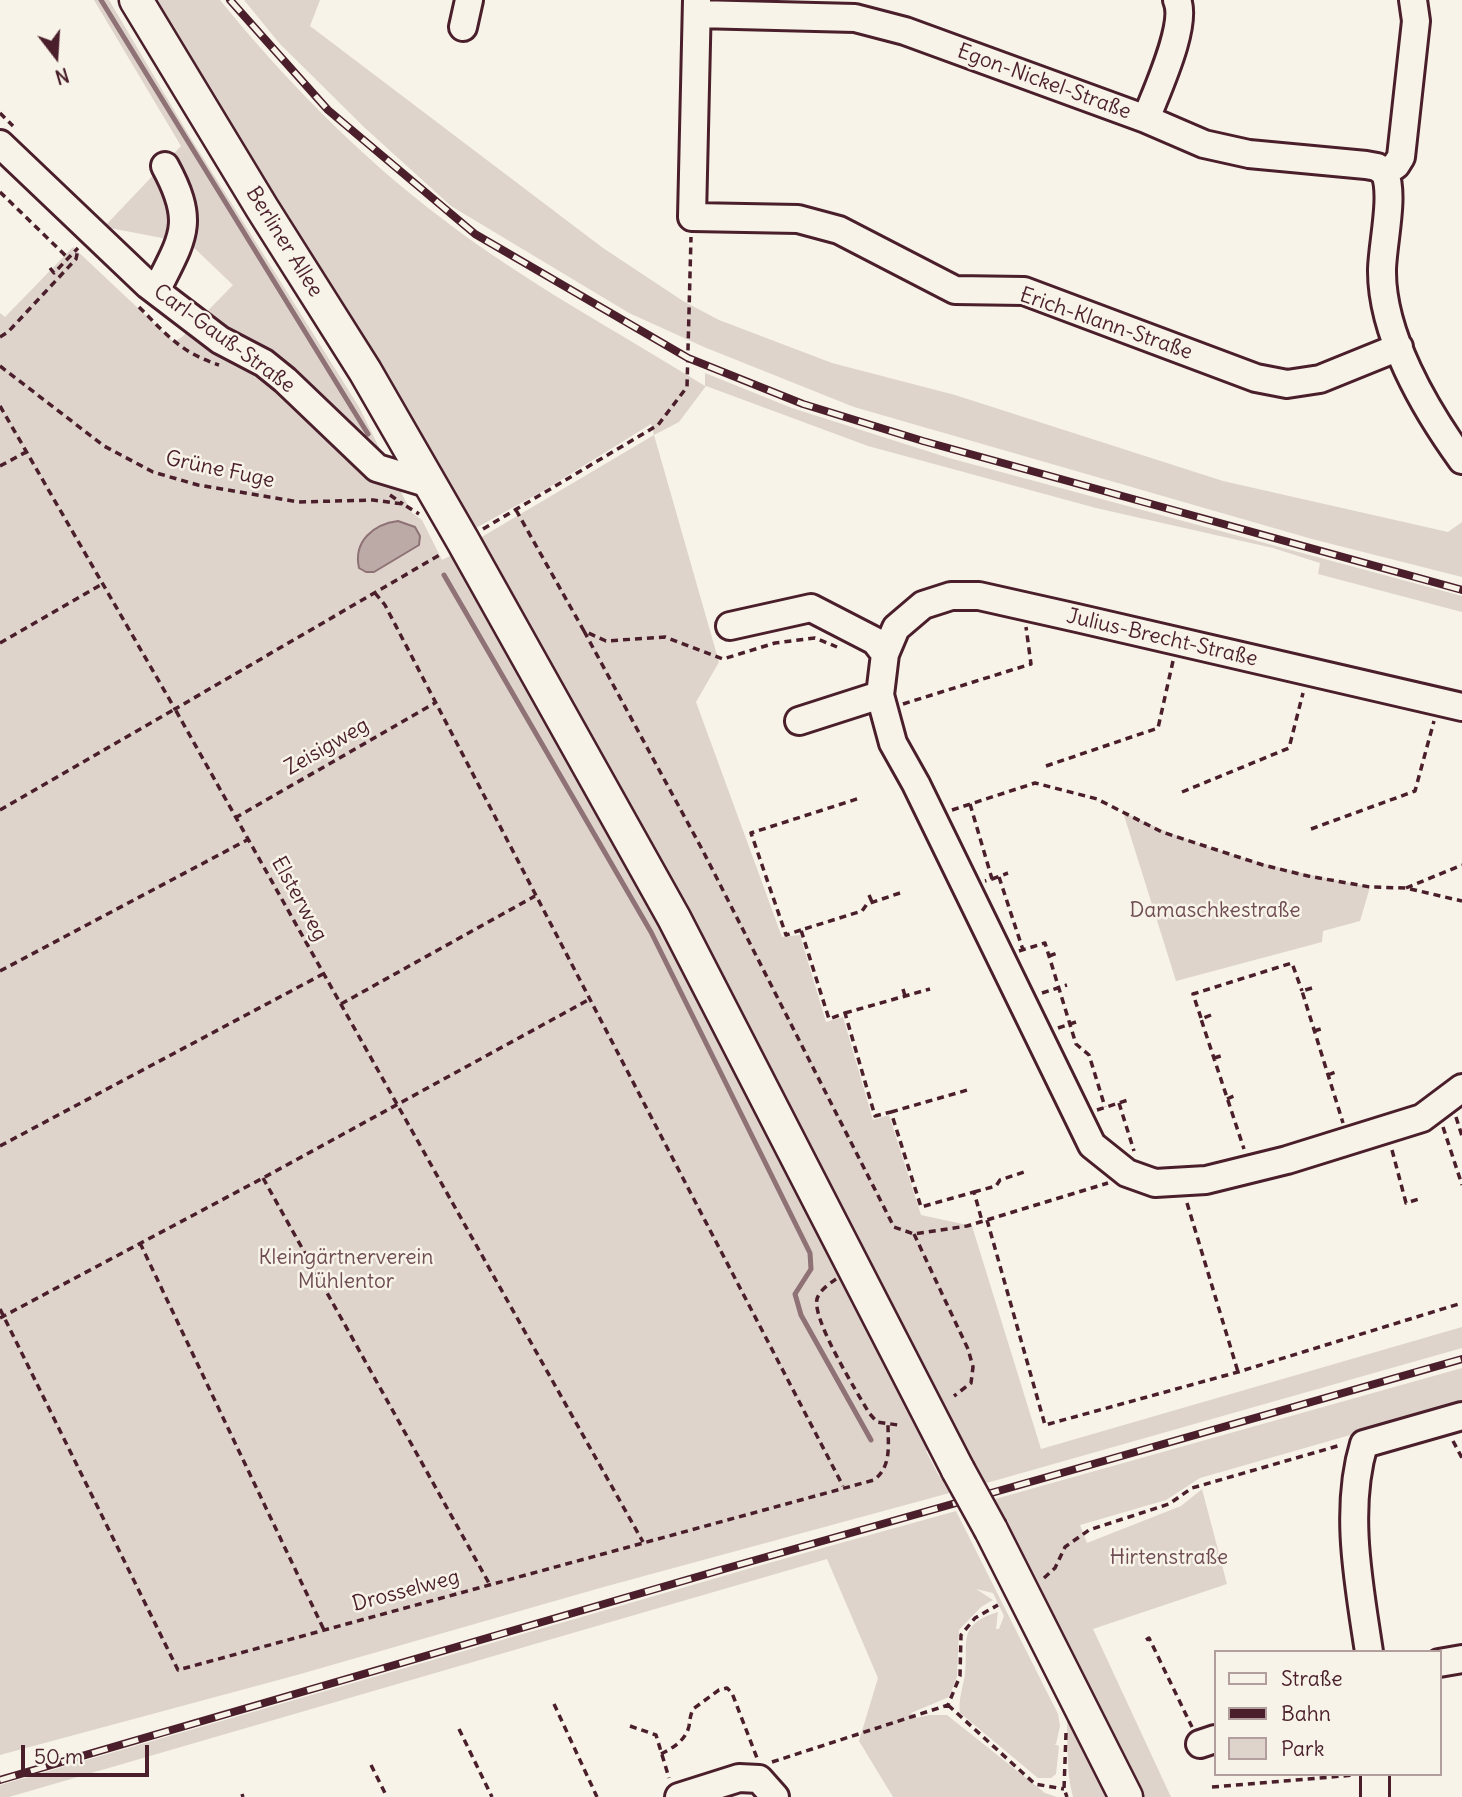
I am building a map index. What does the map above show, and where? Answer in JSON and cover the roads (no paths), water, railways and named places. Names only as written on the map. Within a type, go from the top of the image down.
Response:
[{"type":"main road","name":"Berliner Allee","points":[[136,0],[365,371],[430,484],[453,547],[674,918],[1126,1797]]},
{"type":"street","points":[[463,27],[469,0]]},
{"type":"street","points":[[1146,119],[1180,28],[1181,8],[1177,0]]},
{"type":"street","points":[[1413,0],[1416,21],[1401,157],[1396,165],[1385,173],[1390,189],[1382,271],[1385,298],[1399,347],[1435,423],[1462,460]]},
{"type":"street","name":"Egon-Nickel-Straße","points":[[697,7],[855,18],[905,31],[1146,119],[1205,144],[1249,154],[1366,165],[1377,167],[1385,173]]},
{"type":"street","name":"Erich-Klann-Straße","points":[[697,7],[692,217],[798,219],[818,224],[839,230],[956,290],[1024,291],[1256,378],[1287,384],[1320,379],[1399,347]]},
{"type":"street","name":"Carl-Gauß-Straße","points":[[0,144],[156,291],[219,340],[275,371],[377,468],[430,484]]},
{"type":"street","points":[[156,291],[181,241],[185,220],[183,203],[165,166]]},
{"type":"street","name":"Julius-Brecht-Straße","points":[[885,654],[896,628],[923,606],[951,596],[979,596],[1451,704]]},
{"type":"street","points":[[730,626],[811,608],[875,641],[885,654],[882,703],[893,743],[967,888],[1012,954],[1021,999],[1092,1145],[1135,1176],[1154,1183],[1181,1182],[1206,1180],[1251,1170],[1422,1118],[1462,1088]]},
{"type":"street","points":[[799,721],[882,703]]},
{"type":"street","points":[[1369,1650],[1354,1528],[1356,1468],[1364,1444],[1462,1416]]},
{"type":"street","points":[[1441,1664],[1462,1659]]},
{"type":"street","points":[[1375,1776],[1375,1797]]},
{"type":"street","points":[[675,1792],[738,1778],[765,1781]]},
{"type":"waterway","points":[[101,0],[368,434]]},
{"type":"waterway","points":[[444,575],[651,932],[810,1253],[811,1269],[795,1294],[801,1315],[871,1440]]},
{"type":"railway","points":[[230,0],[328,110],[475,234],[688,358],[803,404],[923,441],[1462,590]]},
{"type":"railway","points":[[0,1780],[724,1569],[1462,1359]]},
{"type":"park label","name":"Damaschkestraße","points":[[1215,911]]},
{"type":"park label","name":"Kleingärtnerverein Mühlentor","points":[[346,1270]]},
{"type":"park label","name":"Hirtenstraße","points":[[1169,1558]]}]
